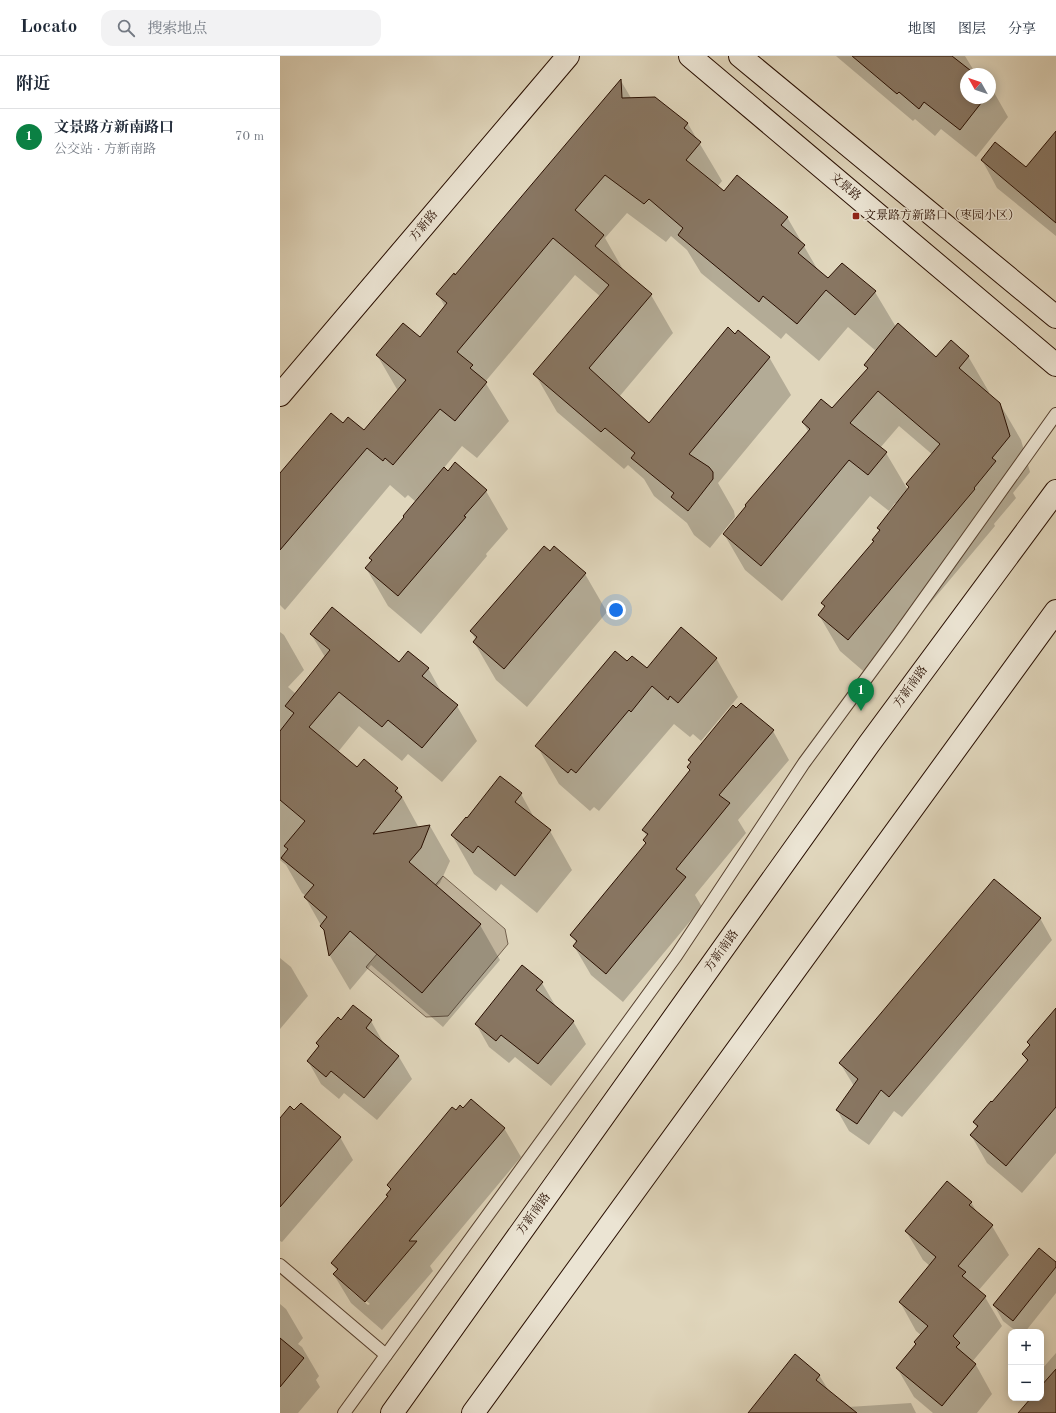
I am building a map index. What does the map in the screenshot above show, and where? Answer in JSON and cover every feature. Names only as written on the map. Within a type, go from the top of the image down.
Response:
[{"type":"main road","name":"方新路","points":[[280,396],[568,56]]},
{"type":"main road","name":"文景路","points":[[690,56],[1056,365]]},
{"type":"main road","points":[[740,56],[1056,317]]},
{"type":"main road","name":"方新南路","points":[[392,1413],[865,751],[1056,491]]},
{"type":"main road","points":[[473,1413],[1056,611]]},
{"type":"lane","points":[[344,1413],[676,956],[804,763],[899,634],[1056,414]]},
{"type":"lane","points":[[280,1265],[386,1355]]},
{"type":"shaded area","points":[[443,876],[505,929],[508,944],[448,1016],[426,1017],[366,967]]},
{"type":"building","points":[[852,56],[952,56],[967,68],[960,68],[960,104],[980,104],[960,130],[924,102],[919,109],[899,92],[897,94]]},
{"type":"building","points":[[621,79],[622,98],[655,97],[688,123],[684,128],[701,142],[686,160],[724,191],[737,175],[788,217],[781,225],[805,245],[798,253],[828,278],[842,263],[876,291],[855,315],[826,290],[797,324],[763,296],[759,302],[678,235],[683,228],[649,199],[644,204],[605,175],[575,210],[604,235],[595,246],[652,294],[589,368],[649,423],[728,327],[735,334],[738,330],[770,357],[689,454],[709,467],[713,472],[713,479],[688,511],[671,497],[674,493],[631,458],[635,453],[605,428],[601,432],[533,374],[609,285],[553,238],[457,352],[473,365],[470,368],[487,382],[455,421],[440,409],[393,465],[385,458],[383,461],[367,448],[280,550],[280,473],[331,413],[343,423],[348,417],[364,430],[406,380],[376,355],[403,323],[420,337],[447,303],[436,294],[454,273],[455,275]]},
{"type":"building","points":[[1056,131],[1056,223],[981,160],[995,142],[1026,167]]},
{"type":"building","points":[[898,323],[936,357],[951,340],[969,356],[959,368],[1000,403],[1010,436],[992,458],[996,461],[974,488],[975,489],[848,640],[818,615],[825,606],[821,603],[874,541],[872,540],[880,530],[877,528],[909,487],[906,484],[940,444],[878,391],[850,423],[887,452],[868,475],[849,460],[761,566],[723,534],[746,506],[745,505],[810,429],[802,422],[821,399],[832,408],[868,368],[864,365]]},
{"type":"building","points":[[455,462],[487,490],[464,516],[466,517],[398,596],[365,568],[372,560],[369,558],[444,467],[448,471]]},
{"type":"building","points":[[544,546],[550,551],[554,546],[586,573],[504,669],[473,642],[477,637],[470,631]]},
{"type":"building","points":[[332,607],[399,662],[408,651],[429,668],[422,676],[458,705],[422,748],[388,720],[382,727],[339,692],[309,727],[357,767],[364,759],[398,788],[395,791],[402,797],[373,834],[430,825],[421,848],[409,862],[481,924],[422,993],[350,931],[329,956],[324,930],[320,926],[327,917],[304,897],[314,885],[281,858],[288,849],[284,846],[305,821],[280,800],[280,731],[294,713],[285,706],[330,650],[310,634]]},
{"type":"building","points":[[681,627],[717,658],[678,703],[670,696],[668,700],[652,686],[631,712],[629,710],[576,773],[571,769],[568,773],[535,746],[615,651],[627,661],[632,656],[647,668]]},
{"type":"building","points":[[741,703],[774,730],[719,795],[730,803],[676,869],[686,877],[606,974],[573,946],[577,941],[570,935],[646,843],[643,840],[648,834],[642,830],[690,770],[687,767],[691,762],[688,760],[733,705],[736,708]]},
{"type":"building","points":[[500,776],[522,793],[515,802],[551,830],[515,876],[478,846],[473,853],[451,835],[466,817],[467,818]]},
{"type":"building","points":[[994,879],[1041,918],[889,1097],[881,1090],[857,1124],[836,1110],[858,1079],[839,1063]]},
{"type":"building","points":[[522,965],[543,982],[536,990],[574,1021],[538,1064],[501,1035],[496,1041],[475,1024]]},
{"type":"building","points":[[353,1005],[372,1020],[366,1028],[399,1056],[364,1098],[331,1071],[326,1077],[307,1061],[319,1046],[316,1043],[338,1017],[341,1020]]},
{"type":"building","points":[[1056,1008],[1056,1107],[1006,1166],[970,1135],[978,1126],[973,1122],[1028,1060],[1022,1054],[1030,1045],[1027,1042]]},
{"type":"building","points":[[471,1099],[505,1128],[409,1241],[417,1241],[365,1302],[333,1274],[338,1269],[331,1263],[388,1196],[386,1195],[391,1189],[387,1185],[452,1107],[456,1110],[460,1105],[463,1108]]},
{"type":"building","points":[[301,1103],[341,1137],[280,1207],[280,1118],[290,1106],[294,1110]]},
{"type":"building","points":[[947,1181],[972,1202],[969,1205],[993,1225],[958,1266],[966,1272],[962,1276],[986,1296],[953,1336],[960,1343],[956,1347],[976,1364],[942,1406],[896,1368],[916,1344],[914,1342],[928,1326],[899,1302],[936,1257],[905,1231]]},
{"type":"building","points":[[1039,1248],[1056,1262],[1056,1267],[1013,1321],[993,1305]]},
{"type":"building","points":[[280,1338],[304,1358],[280,1387]]},
{"type":"building","points":[[795,1354],[820,1375],[816,1380],[857,1413],[748,1413]]},
{"type":"building","points":[[1056,1369],[1056,1413],[1018,1413],[1028,1401],[1044,1401],[1044,1383]]},
{"type":"place","name":"文景路方新路口（枣园小区）","points":[[856,216]]},
{"type":"place","name":"文景路方新南路口","points":[[861,711]]}]
